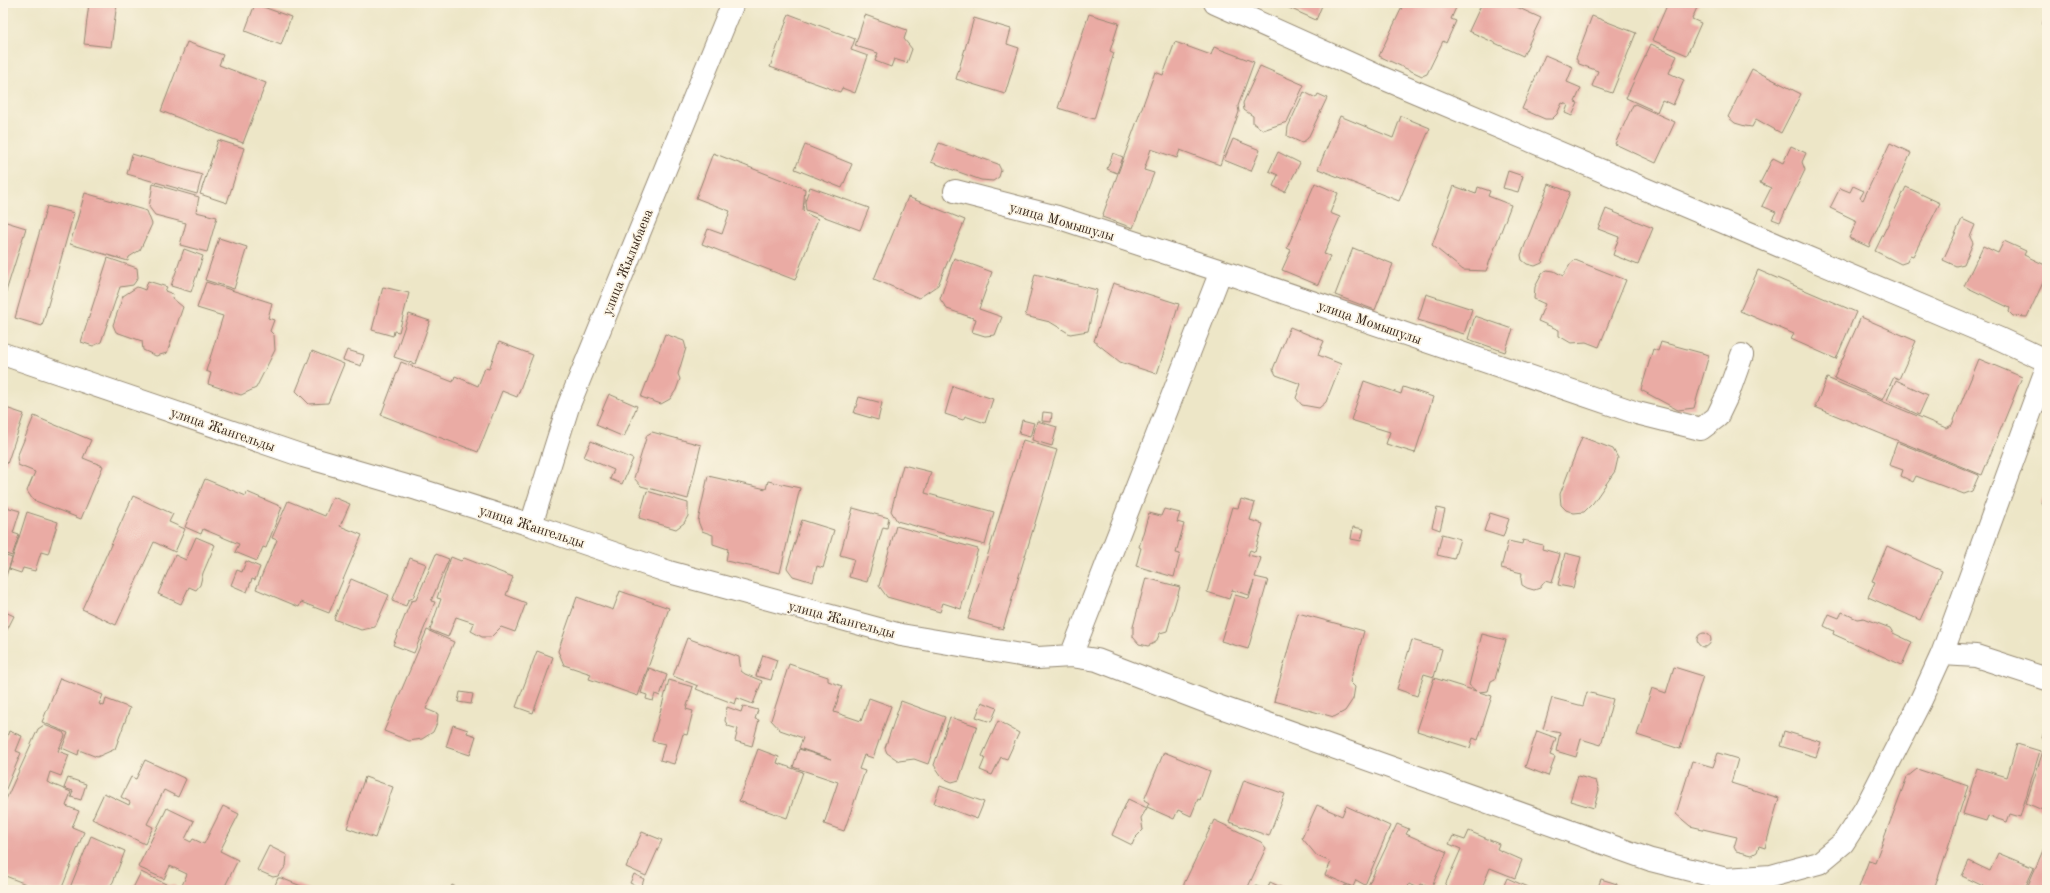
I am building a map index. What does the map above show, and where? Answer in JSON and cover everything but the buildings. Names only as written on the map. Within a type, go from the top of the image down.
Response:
[{"type":"street","name":"улица Жылыбаева","points":[[531,525],[568,407],[733,3]]},
{"type":"street","points":[[1215,3],[1380,77],[1992,336],[2047,361]]},
{"type":"street","name":"улица Момышулы","points":[[955,191],[1057,217],[1637,412],[1702,428],[1717,417],[1728,394],[1742,354]]},
{"type":"street","points":[[1071,656],[1220,271]]},
{"type":"street","name":"улица Жангельды","points":[[3,354],[303,456],[531,525],[668,572],[901,635],[1038,658],[1071,656],[1097,660],[1212,704],[1651,860],[1726,879],[1771,876],[1819,863],[1842,843],[1865,809],[1921,700],[1942,654],[2047,367]]},
{"type":"street","points":[[1942,654],[1976,656],[2047,679]]}]
